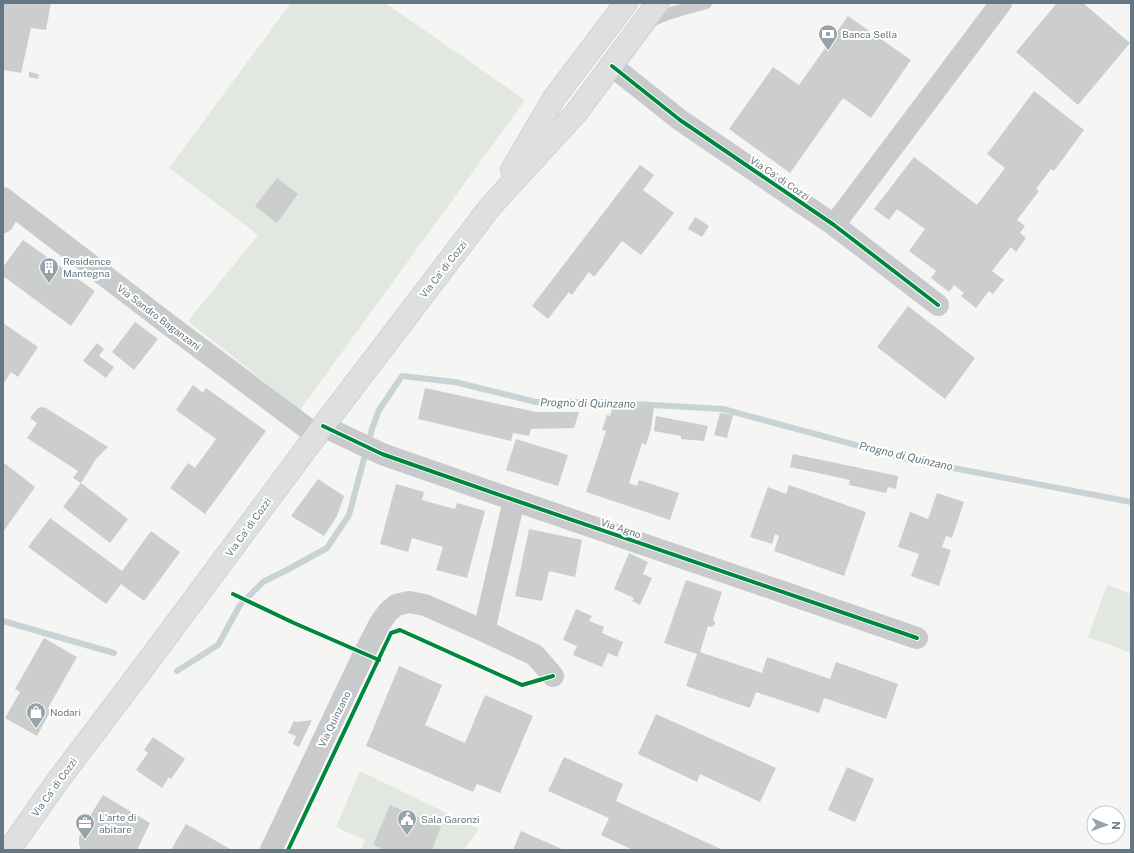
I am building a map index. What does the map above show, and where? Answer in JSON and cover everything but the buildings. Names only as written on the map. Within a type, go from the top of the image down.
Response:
[{"type":"main road","name":"Via Ca' di Cozzi","points":[[490,207],[554,98],[626,3]]},
{"type":"main road","name":"Via Ca' di Cozzi","points":[[9,850],[59,779],[319,430],[490,207],[576,113],[658,3]]},
{"type":"street","points":[[834,225],[1001,3]]},
{"type":"street","name":"Via Ca' di Cozzi","points":[[612,66],[680,120],[834,225],[938,305]]},
{"type":"street","name":"Via Sandro Baganzani","points":[[6,208],[319,430]]},
{"type":"street","name":"Via Agno","points":[[319,430],[346,437],[382,454],[917,638]]},
{"type":"street","points":[[514,500],[484,631],[535,655],[553,676]]},
{"type":"street","name":"Via Quinzano","points":[[271,850],[380,623],[388,612],[396,605],[410,602],[425,606],[484,631]]},
{"type":"lane","name":"Via Ca' di Cozzi","points":[[638,31],[653,20],[680,10],[706,3]]},
{"type":"shaded area","points":[[291,3],[385,3],[525,100],[300,410],[188,321],[258,235],[169,168]]},
{"type":"shaded area","points":[[1107,585],[1131,594],[1131,653],[1088,637]]},
{"type":"shaded area","points":[[360,771],[479,829],[464,850],[361,850],[365,840],[336,827]]},
{"type":"waterway","name":"Progno di Quinzano","points":[[177,671],[218,645],[240,605],[263,582],[327,548],[349,515],[372,429],[379,410],[402,376],[455,382],[536,402],[599,402],[723,409],[911,460],[1131,502]]},
{"type":"waterway","name":"Progno di Quinzano","points":[[3,621],[114,653]]},
{"type":"cycle path","points":[[612,66],[680,120],[834,225],[938,305]]},
{"type":"cycle path","points":[[323,426],[382,454],[917,638]]},
{"type":"cycle path","points":[[233,594],[294,623],[379,660]]},
{"type":"cycle path","points":[[288,850],[391,633],[400,630],[522,685],[553,676]]},
{"type":"place","name":"Banca Sella","points":[[828,51]]},
{"type":"place","name":"Residence Mantegna","points":[[49,284]]},
{"type":"place","name":"Nodari","points":[[36,729]]},
{"type":"place","name":"Sala Garonzi","points":[[407,836]]},
{"type":"place","name":"L'arte di abitare","points":[[85,840]]}]
